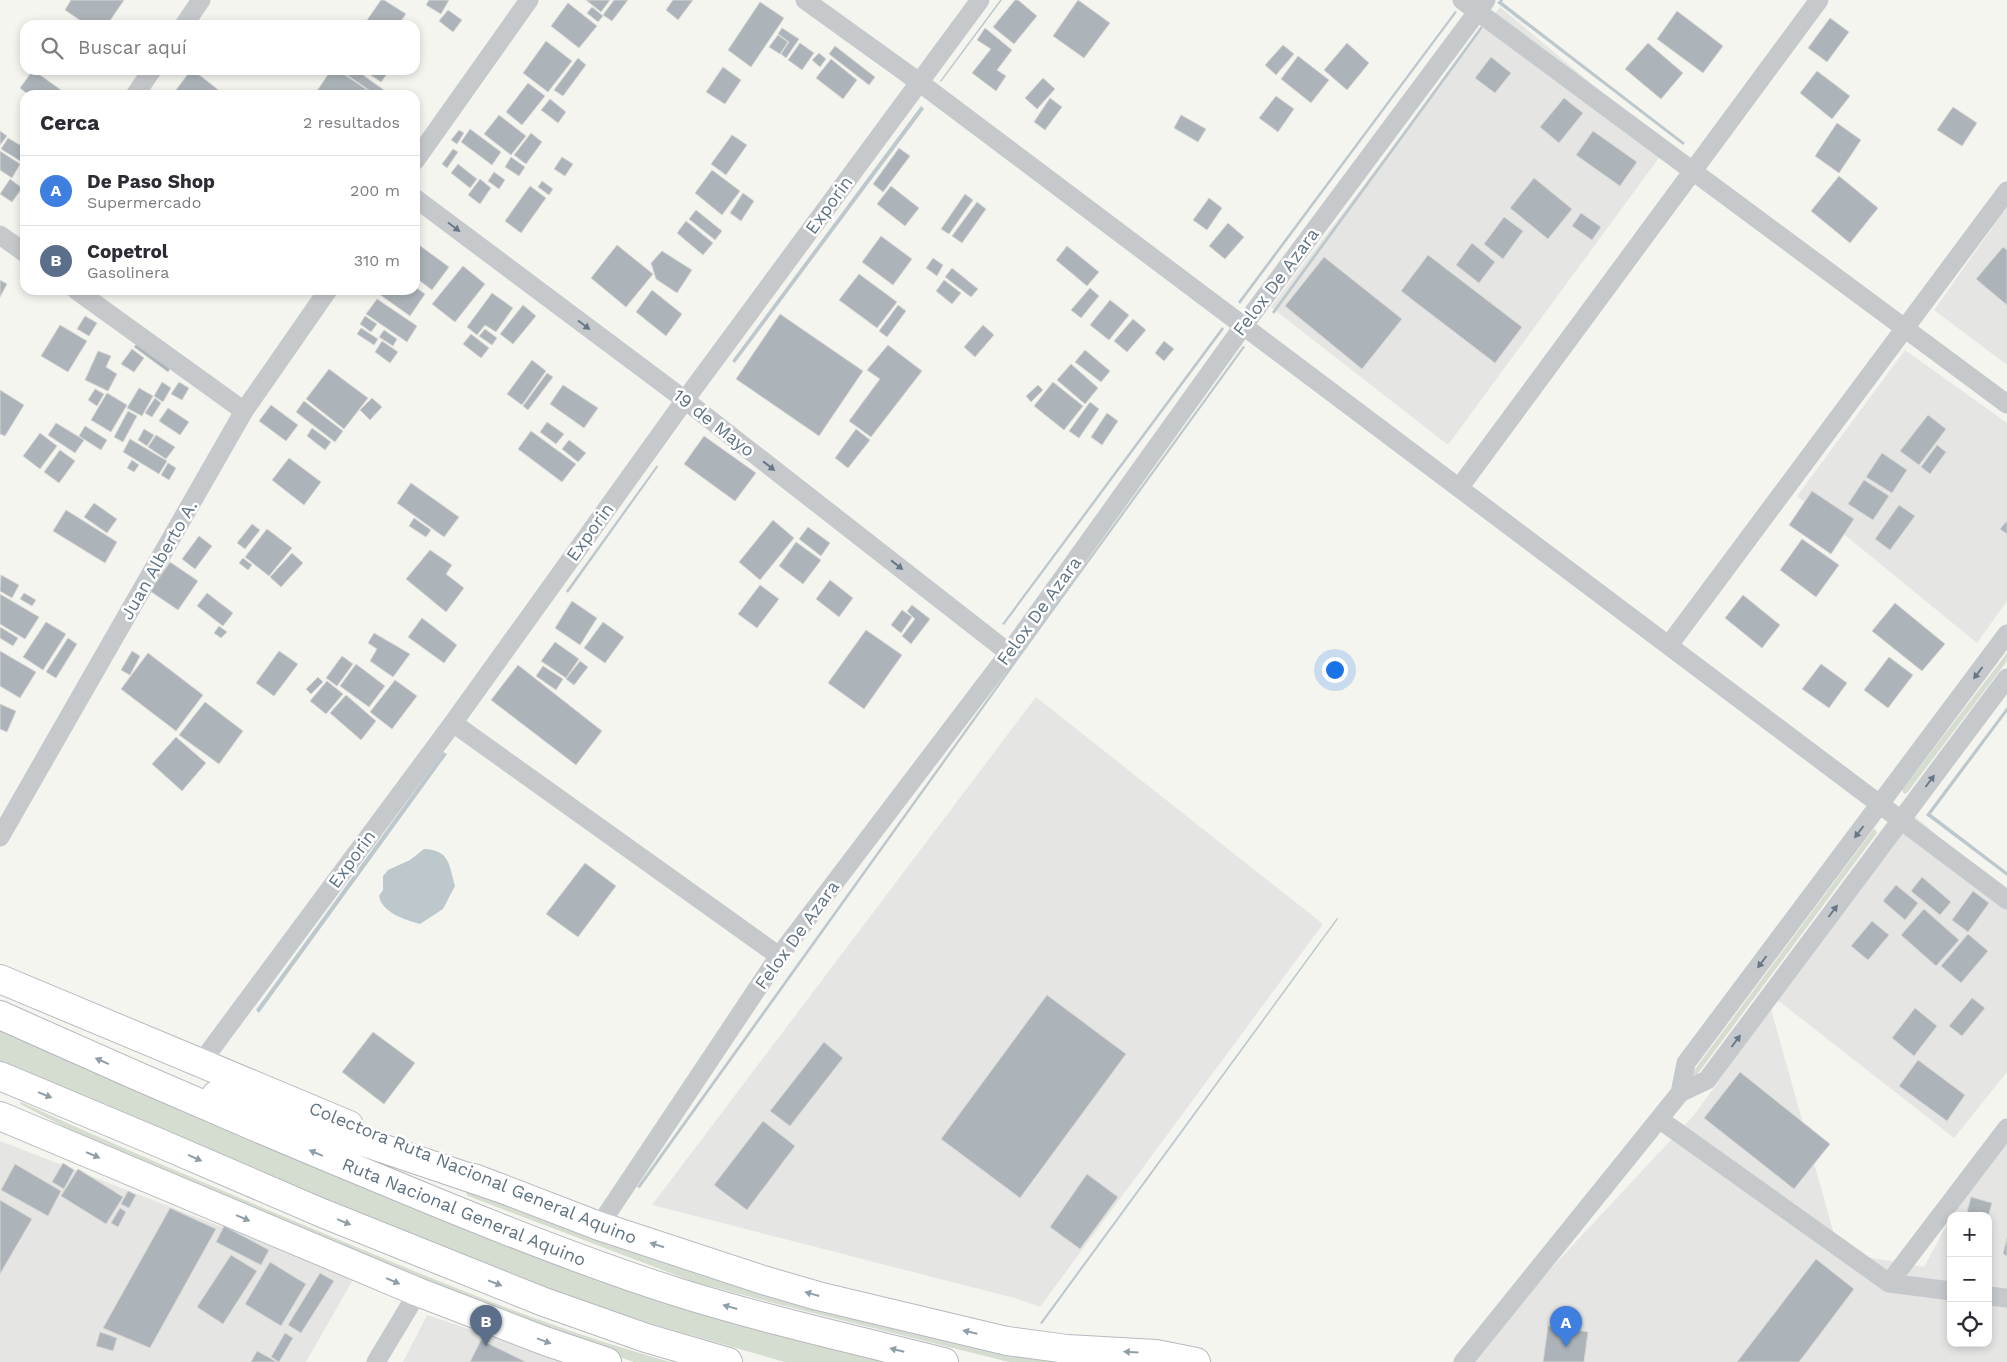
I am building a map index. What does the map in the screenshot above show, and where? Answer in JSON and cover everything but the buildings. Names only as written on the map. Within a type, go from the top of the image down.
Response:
[{"type":"main road","name":"Colectora Ruta Nacional General Aquino","points":[[0,979],[497,1187],[599,1226],[763,1280],[818,1296],[990,1337],[1067,1349],[1156,1354],[1196,1362]]},
{"type":"main road","name":"Ruta Nacional General Aquino","points":[[0,1015],[137,1077],[341,1164],[580,1258],[679,1293],[777,1321],[944,1362]]},
{"type":"main road","points":[[0,1076],[158,1142],[322,1214],[516,1292],[646,1338],[728,1362]]},
{"type":"main road","points":[[137,1077],[239,1100],[497,1187]]},
{"type":"main road","points":[[0,1110],[62,1142]]},
{"type":"main road","points":[[0,1116],[418,1292],[545,1341],[607,1362]]},
{"type":"street","points":[[187,20],[201,0]]},
{"type":"street","points":[[420,154],[529,0]]},
{"type":"street","points":[[804,0],[919,82],[1244,325],[2007,900]]},
{"type":"street","name":"Exporin","points":[[200,1064],[452,723],[685,400],[980,0]]},
{"type":"street","points":[[1462,0],[1482,6],[1692,171],[2007,404]]},
{"type":"street","points":[[1459,488],[1819,0]]},
{"type":"street","name":"Felox De Azara","points":[[599,1226],[779,956],[1009,653],[1244,325],[1482,6]]},
{"type":"street","points":[[138,90],[149,75]]},
{"type":"street","points":[[1669,646],[2007,192]]},
{"type":"street","name":"19 de Mayo","points":[[420,202],[685,400],[1009,653]]},
{"type":"street","points":[[0,235],[20,249]]},
{"type":"street","points":[[83,295],[244,411]]},
{"type":"street","name":"Juan Alberto A.","points":[[0,837],[244,411],[325,295]]},
{"type":"street","points":[[1680,1093],[1686,1063],[2007,634]]},
{"type":"street","points":[[1463,1362],[1680,1093],[1707,1080],[2007,678]]},
{"type":"street","points":[[452,723],[779,956]]},
{"type":"street","points":[[1659,1119],[1889,1283],[1947,1290]]},
{"type":"street","points":[[1889,1283],[2007,1128]]},
{"type":"street","points":[[376,1362],[418,1292]]},
{"type":"street","points":[[1992,1296],[2007,1298]]},
{"type":"shaded area","points":[[1000,0],[1002,0],[941,82],[940,81]]},
{"type":"shaded area","points":[[1503,0],[1502,2],[1685,143],[1683,145],[1497,3]]},
{"type":"shaded area","points":[[1500,7],[1667,147],[1448,445],[1271,307]]},
{"type":"shaded area","points":[[1455,11],[1457,12],[1240,304],[1238,302]]},
{"type":"shaded area","points":[[1481,26],[1483,28],[1274,314],[1272,312]]},
{"type":"shaded area","points":[[921,106],[924,109],[735,363],[732,361]]},
{"type":"shaded area","points":[[2007,207],[2007,365],[1934,310]]},
{"type":"shaded area","points":[[1222,327],[1224,329],[1004,625],[1002,624]]},
{"type":"shaded area","points":[[1243,346],[1245,347],[1015,664],[640,1188],[637,1187],[1013,663]]},
{"type":"shaded area","points":[[1905,350],[2007,423],[2007,601],[1977,643],[1797,496]]},
{"type":"shaded area","points":[[657,465],[658,467],[568,593],[566,591]]},
{"type":"shaded area","points":[[2007,653],[2007,661],[1907,793],[1904,794],[1902,790]]},
{"type":"shaded area","points":[[1036,697],[1323,924],[1040,1307],[1018,1299],[652,1205]]},
{"type":"shaded area","points":[[2007,707],[2007,712],[1931,814],[2007,872],[2007,876],[1926,815]]},
{"type":"shaded area","points":[[443,752],[447,754],[259,1013],[256,1010]]},
{"type":"shaded area","points":[[1909,811],[2007,896],[2007,1072],[1954,1138],[1771,995]]},
{"type":"shaded area","points":[[1875,829],[1877,833],[1694,1077],[1692,1073]]},
{"type":"shaded area","points":[[424,849],[439,852],[444,856],[449,865],[455,886],[443,909],[420,924],[395,915],[385,907],[379,896],[383,890],[383,876],[388,870],[410,860]]},
{"type":"shaded area","points":[[1337,918],[1042,1324],[1040,1323]]},
{"type":"shaded area","points":[[1771,1009],[1839,1252],[1924,1267],[1947,1224],[1947,1347],[1992,1347],[1992,1212],[1954,1212],[2003,1119],[2007,1120],[2007,1362],[1464,1362],[1694,1115]]},
{"type":"shaded area","points":[[0,1028],[183,1110],[900,1362],[785,1362],[659,1326],[561,1295],[172,1136],[0,1062]]},
{"type":"shaded area","points":[[21,1102],[213,1187],[456,1288],[584,1335],[671,1362],[634,1362],[546,1331],[115,1153],[20,1104]]},
{"type":"shaded area","points":[[0,1141],[354,1278],[306,1362],[0,1362]]},
{"type":"shaded area","points":[[470,1191],[696,1273],[775,1295],[1122,1362],[1009,1362],[773,1303],[694,1282],[468,1196],[466,1193]]},
{"type":"shaded area","points":[[427,1315],[568,1362],[403,1362]]},
{"type":"place","name":"Copetrol","points":[[486,1346]]},
{"type":"place","name":"De Paso Shop","points":[[1566,1347]]}]
